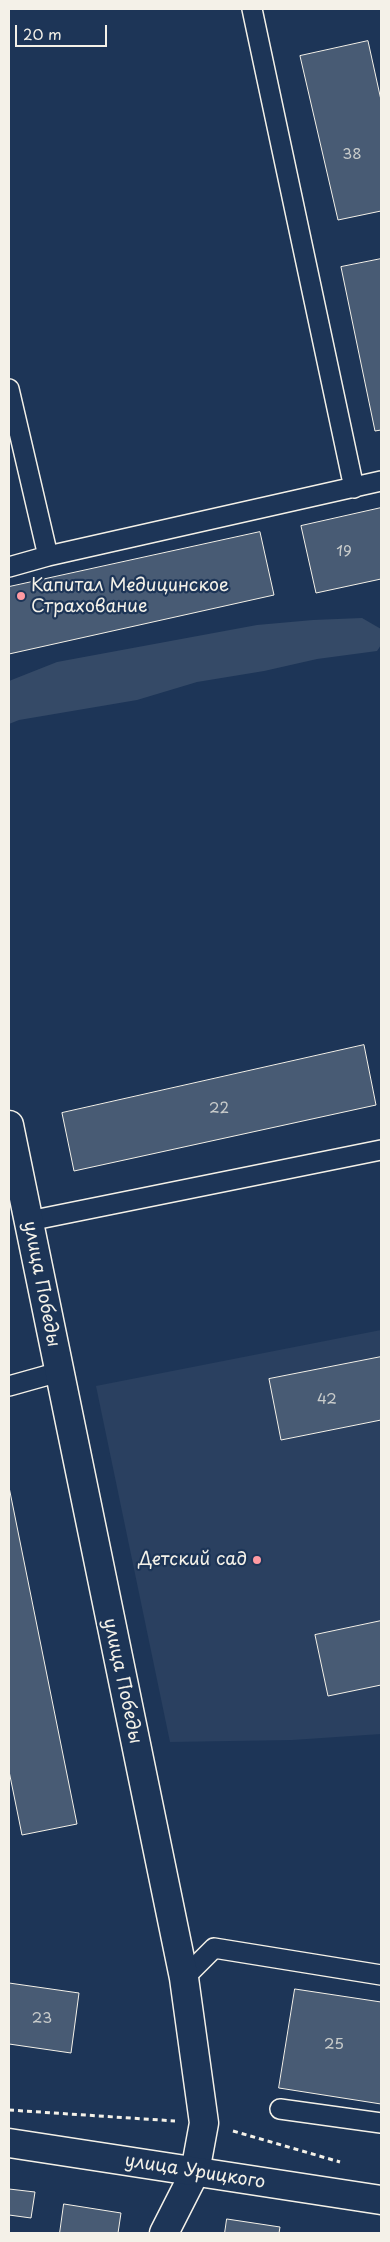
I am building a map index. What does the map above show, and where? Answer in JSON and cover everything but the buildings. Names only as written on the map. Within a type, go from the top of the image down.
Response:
[{"type":"street","name":"улица Победы","points":[[9,1125],[184,1978],[204,2123],[195,2172],[164,2233]]},
{"type":"street","name":"улица Урицкого","points":[[9,2143],[381,2200]]},
{"type":"lane","points":[[252,9],[354,488]]},
{"type":"lane","points":[[9,389],[48,556]]},
{"type":"lane","points":[[9,567],[48,556],[381,481]]},
{"type":"lane","points":[[29,1221],[381,1150]]},
{"type":"lane","points":[[9,1386],[59,1372]]},
{"type":"lane","points":[[184,1978],[214,1948],[381,1975]]},
{"type":"lane","points":[[280,2109],[381,2123]]},
{"type":"shaded area","points":[[362,618],[381,629],[381,645],[377,651],[317,659],[264,671],[197,682],[137,700],[19,720],[9,724],[9,681],[57,662],[257,625]]},
{"type":"shaded area","name":"Детский сад","points":[[381,1330],[381,1734],[292,1740],[170,1742],[96,1386]]},
{"type":"place","name":"Капитал Медицинское Страхование","points":[[21,596]]},
{"type":"place","name":"Детский сад","points":[[257,1560]]}]
